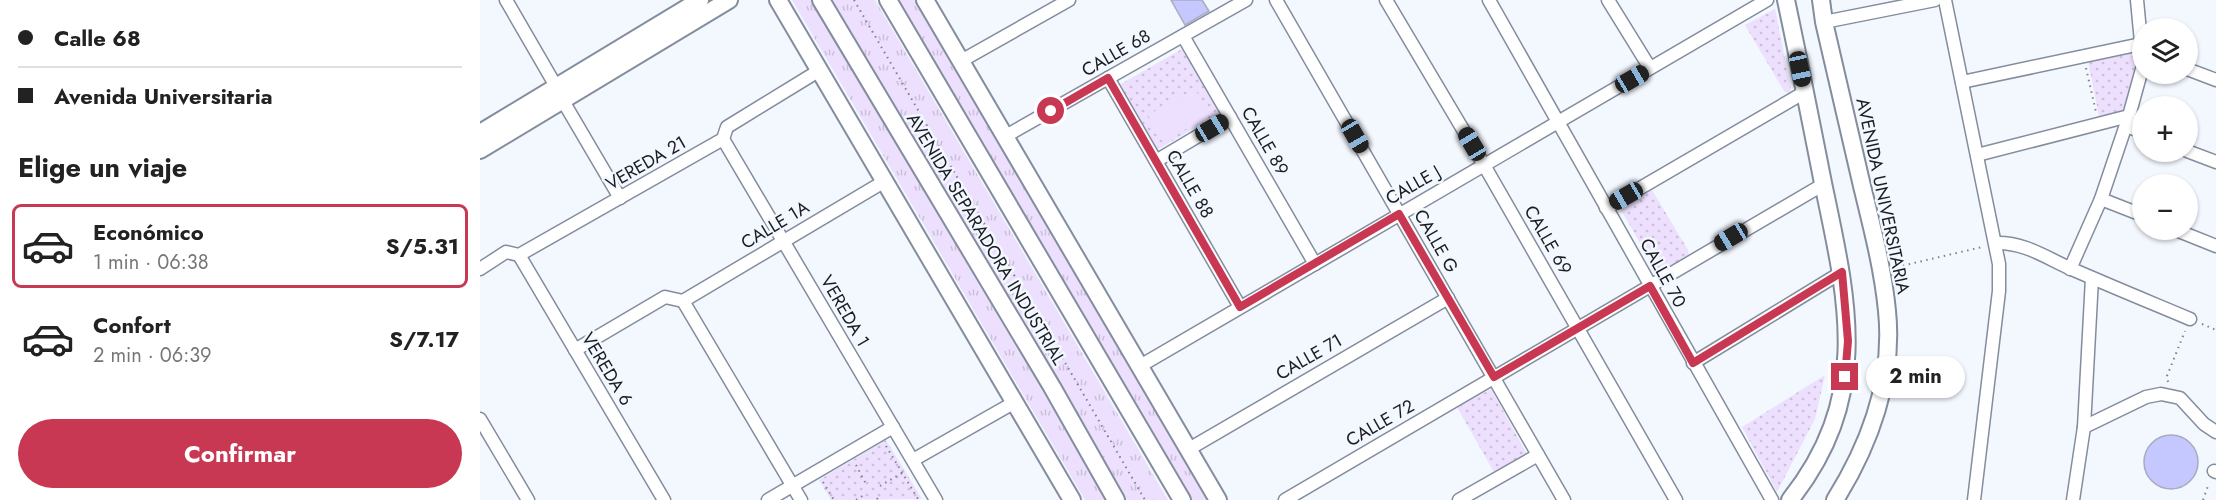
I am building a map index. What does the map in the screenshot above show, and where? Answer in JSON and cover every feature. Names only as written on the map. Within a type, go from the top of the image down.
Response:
[{"type":"street","points":[[506,0],[620,198]]},
{"type":"street","points":[[480,150],[700,0]]},
{"type":"street","points":[[480,133],[560,95],[729,0]]},
{"type":"street","points":[[778,0],[1072,500]]},
{"type":"street","name":"AVENIDA SEPARADORA INDUSTRIAL","points":[[821,0],[1052,387],[1116,500]]},
{"type":"street","name":"AVENIDA SEPARADORA INDUSTRIAL","points":[[888,0],[1182,500]]},
{"type":"street","points":[[925,0],[1218,500]]},
{"type":"street","points":[[961,61],[1069,0]]},
{"type":"street","name":"CALLE 68","points":[[1004,137],[1246,0]]},
{"type":"street","name":"CALLE G","points":[[1276,0],[1564,500]]},
{"type":"street","name":"CALLE 69","points":[[1386,0],[1484,165],[1676,500]]},
{"type":"street","name":"CALLE 70","points":[[1488,0],[1772,500]]},
{"type":"street","points":[[1608,0],[1650,68]]},
{"type":"street","name":"CALLE J","points":[[1140,366],[1767,0]]},
{"type":"street","points":[[1786,0],[1842,272],[1848,341],[1845,377],[1837,413],[1824,448],[1790,500]]},
{"type":"street","name":"AVENIDA UNIVERSITARIA","points":[[1821,0],[1824,22],[1882,271],[1887,313],[1887,351],[1881,395],[1869,436],[1852,473],[1835,500]]},
{"type":"street","points":[[1824,22],[1935,0]]},
{"type":"street","points":[[1945,0],[1999,264],[1999,291],[1974,500]]},
{"type":"street","points":[[2137,0],[2139,18]]},
{"type":"street","name":"CALLE 89","points":[[1183,36],[1315,264]]},
{"type":"street","points":[[1962,82],[2132,46]]},
{"type":"street","name":"VEREDA 21","points":[[480,269],[506,252],[519,255],[723,139],[727,127],[820,70]]},
{"type":"street","points":[[2198,73],[2216,80]]},
{"type":"street","name":"CALLE 88","points":[[1108,78],[1240,307]]},
{"type":"street","points":[[2070,269],[2101,199],[2128,121],[2138,84]]},
{"type":"street","points":[[1606,208],[1805,92]]},
{"type":"street","points":[[1156,161],[1230,117]]},
{"type":"street","points":[[1977,155],[2098,124],[2128,121],[2132,124]]},
{"type":"street","name":"VEREDA 1","points":[[723,139],[913,460],[933,499]]},
{"type":"street","points":[[2198,155],[2216,162]]},
{"type":"street","name":"CALLE 1A","points":[[683,301],[885,181]]},
{"type":"street","name":"CALLE 72","points":[[1285,500],[1824,184]]},
{"type":"street","points":[[2101,199],[2132,211]]},
{"type":"street","points":[[2198,239],[2216,246]]},
{"type":"street","points":[[1996,243],[2010,243],[2024,247],[2070,269],[2190,319]]},
{"type":"street","name":"VEREDA 6","points":[[519,255],[664,500]]},
{"type":"street","points":[[1693,363],[1842,272]]},
{"type":"street","points":[[2073,500],[2084,428],[2092,278]]},
{"type":"street","points":[[575,350],[665,297],[683,301],[801,500]]},
{"type":"street","name":"CALLE 71","points":[[1189,449],[1448,298]]},
{"type":"street","points":[[2084,428],[2146,397],[2161,393],[2180,398],[2204,424],[2216,432]]},
{"type":"street","points":[[913,460],[1015,402]]},
{"type":"street","points":[[480,419],[528,500]]},
{"type":"street","points":[[768,500],[893,427]]},
{"type":"street","points":[[1459,500],[1538,455]]},
{"type":"path","points":[[854,0],[1145,500]]},
{"type":"path","points":[[2084,56],[2098,124]]},
{"type":"path","points":[[1882,271],[1996,243]]},
{"type":"path","points":[[2170,395],[2168,376],[2190,319]]},
{"type":"path","points":[[884,444],[918,498],[915,500]]},
{"type":"path","points":[[854,461],[866,484]]},
{"type":"path","points":[[880,486],[902,474]]},
{"type":"path","points":[[822,481],[834,500]]},
{"type":"path","points":[[856,500],[864,495]]},
{"type":"green space","points":[[792,0],[814,0],[1106,500],[1085,500]]},
{"type":"green space","points":[[831,0],[875,0],[1168,500],[1123,500]]},
{"type":"green space","points":[[899,0],[916,0],[1207,500],[1190,500]]},
{"type":"green space","points":[[1775,9],[1792,95],[1784,91],[1745,25]]},
{"type":"green space","points":[[1182,49],[1220,113],[1157,150],[1119,85]]},
{"type":"green space","points":[[2132,52],[2132,84],[2134,84],[2126,113],[2100,121],[2088,61]]},
{"type":"green space","points":[[1195,89],[1210,115],[1163,142],[1148,115]]},
{"type":"green space","points":[[1652,190],[1688,250],[1689,256],[1657,273],[1620,208]]},
{"type":"green space","points":[[1825,375],[1815,419],[1777,492],[1742,427]]},
{"type":"green space","points":[[1491,389],[1528,456],[1495,474],[1457,407]]},
{"type":"green space","points":[[886,440],[922,499],[831,500],[819,480]]},
{"type":"building","points":[[1171,0],[1202,0],[1209,11],[1185,25]]},
{"type":"building","points":[[2166,435],[2176,435],[2186,439],[2194,447],[2198,462],[2194,477],[2186,485],[2176,489],[2166,489],[2156,485],[2148,477],[2144,467],[2144,457],[2148,447],[2156,439]]},
{"type":"route","points":[[1051,111],[1108,78],[1240,307],[1399,214],[1494,377],[1650,286],[1693,363],[1842,272],[1848,341],[1845,377]]}]
